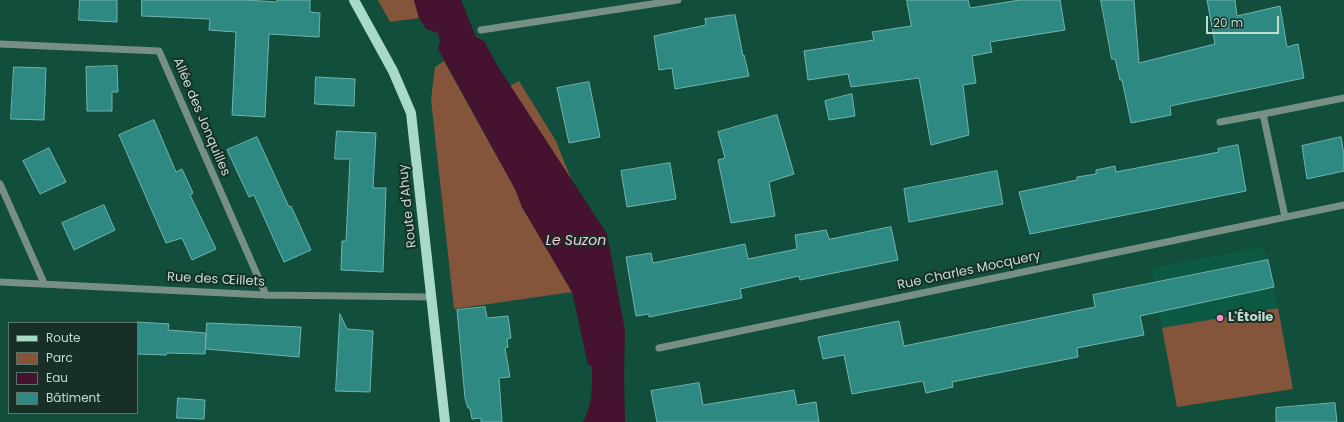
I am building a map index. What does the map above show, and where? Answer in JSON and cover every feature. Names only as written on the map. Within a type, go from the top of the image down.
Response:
[{"type":"main road","name":"Route d'Ahuy","points":[[354,0],[393,71],[411,113],[445,422]]},
{"type":"street","points":[[481,30],[678,0]]},
{"type":"street","name":"Allée des Jonquilles","points":[[0,44],[159,51],[266,295]]},
{"type":"street","points":[[1220,122],[1344,98]]},
{"type":"street","points":[[1263,114],[1285,217]]},
{"type":"street","points":[[0,184],[44,283]]},
{"type":"street","name":"Rue Charles Mocquery","points":[[659,348],[1344,205]]},
{"type":"street","name":"Rue des Œillets","points":[[0,282],[266,295],[431,297]]},
{"type":"shaded area","name":"L'Étoile","points":[[1263,247],[1268,260],[1293,389],[1177,407],[1151,268]]},
{"type":"green space","points":[[378,0],[414,0],[419,18],[390,22]]},
{"type":"green space","points":[[444,61],[515,189],[522,207],[572,292],[454,309],[431,100],[435,67]]},
{"type":"green space","points":[[519,81],[556,141],[572,181],[510,86]]},
{"type":"green space","points":[[1278,308],[1293,389],[1177,407],[1162,328]]},
{"type":"water","name":"Le Suzon","points":[[414,0],[461,0],[476,37],[484,41],[497,65],[607,234],[625,331],[625,422],[583,422],[589,408],[592,388],[592,366],[588,365],[572,292],[522,207],[515,189],[438,49],[440,42],[438,33],[426,29],[419,18]]},
{"type":"building","points":[[80,0],[117,0],[117,22],[79,20]]},
{"type":"building","points":[[142,0],[246,0],[277,2],[277,0],[310,0],[310,12],[320,13],[319,37],[269,34],[265,117],[232,115],[236,32],[209,30],[210,19],[142,16]]},
{"type":"building","points":[[907,0],[968,0],[970,8],[1020,0],[1060,0],[1065,30],[990,42],[992,52],[972,56],[976,83],[963,85],[969,135],[931,145],[919,78],[851,87],[848,74],[808,80],[804,51],[874,40],[872,32],[911,26]]},
{"type":"building","points":[[1101,0],[1134,0],[1139,63],[1215,44],[1207,0],[1235,0],[1237,16],[1280,6],[1287,47],[1298,44],[1304,78],[1170,106],[1171,115],[1131,123],[1122,80],[1120,80],[1115,59],[1112,59]]},
{"type":"building","points":[[735,15],[743,56],[744,55],[749,76],[675,89],[672,68],[659,70],[654,36],[706,25],[705,19]]},
{"type":"building","points":[[117,66],[118,92],[112,92],[112,111],[87,111],[86,67]]},
{"type":"building","points":[[14,67],[46,68],[44,120],[11,119]]},
{"type":"building","points":[[316,77],[355,79],[354,106],[315,104]]},
{"type":"building","points":[[589,82],[600,137],[569,143],[557,88]]},
{"type":"building","points":[[852,94],[855,116],[829,120],[825,101]]},
{"type":"building","points":[[777,115],[794,174],[769,182],[775,216],[731,223],[718,160],[725,158],[718,132]]},
{"type":"building","points":[[154,120],[176,172],[182,169],[193,193],[190,195],[216,249],[192,260],[182,238],[166,243],[119,135]]},
{"type":"building","points":[[337,131],[376,133],[373,188],[386,188],[383,272],[341,270],[342,241],[346,241],[350,159],[335,159]]},
{"type":"building","points":[[257,137],[289,207],[291,206],[311,250],[284,262],[254,195],[249,197],[227,150]]},
{"type":"building","points":[[1341,137],[1344,155],[1344,171],[1307,179],[1302,146]]},
{"type":"building","points":[[1238,145],[1246,191],[1030,234],[1019,192],[1077,180],[1077,177],[1096,174],[1096,170],[1115,166],[1116,172],[1219,152],[1218,149]]},
{"type":"building","points":[[49,148],[66,182],[40,194],[23,161]]},
{"type":"building","points":[[670,163],[676,199],[627,207],[621,171]]},
{"type":"building","points":[[997,171],[1003,204],[909,222],[904,189]]},
{"type":"building","points":[[104,205],[115,230],[74,250],[62,223]]},
{"type":"building","points":[[891,227],[898,260],[800,280],[799,276],[740,289],[742,298],[649,317],[649,314],[636,316],[626,257],[651,253],[653,263],[745,244],[748,259],[797,249],[795,235],[826,230],[829,239]]},
{"type":"building","points":[[1268,260],[1274,287],[1140,316],[1144,335],[1077,348],[1078,357],[952,382],[953,387],[926,393],[923,381],[852,394],[844,355],[823,359],[818,337],[899,321],[904,346],[1095,307],[1093,295]]},
{"type":"building","points":[[485,307],[487,318],[508,316],[511,338],[507,339],[508,347],[505,348],[510,377],[499,378],[502,422],[481,422],[481,418],[472,419],[470,408],[468,408],[465,398],[457,310]]},
{"type":"building","points":[[340,314],[347,329],[373,331],[370,392],[336,391]]},
{"type":"building","points":[[138,322],[169,324],[168,330],[206,333],[205,354],[167,353],[166,355],[138,354]]},
{"type":"building","points":[[207,323],[301,327],[299,357],[206,349]]},
{"type":"building","points":[[699,383],[703,405],[794,390],[797,405],[816,402],[819,422],[657,422],[651,391]]},
{"type":"building","points":[[178,398],[205,400],[204,419],[177,418]]},
{"type":"building","points":[[1335,403],[1337,422],[1276,422],[1276,408]]},
{"type":"place","name":"L'Étoile","points":[[1220,318]]}]
